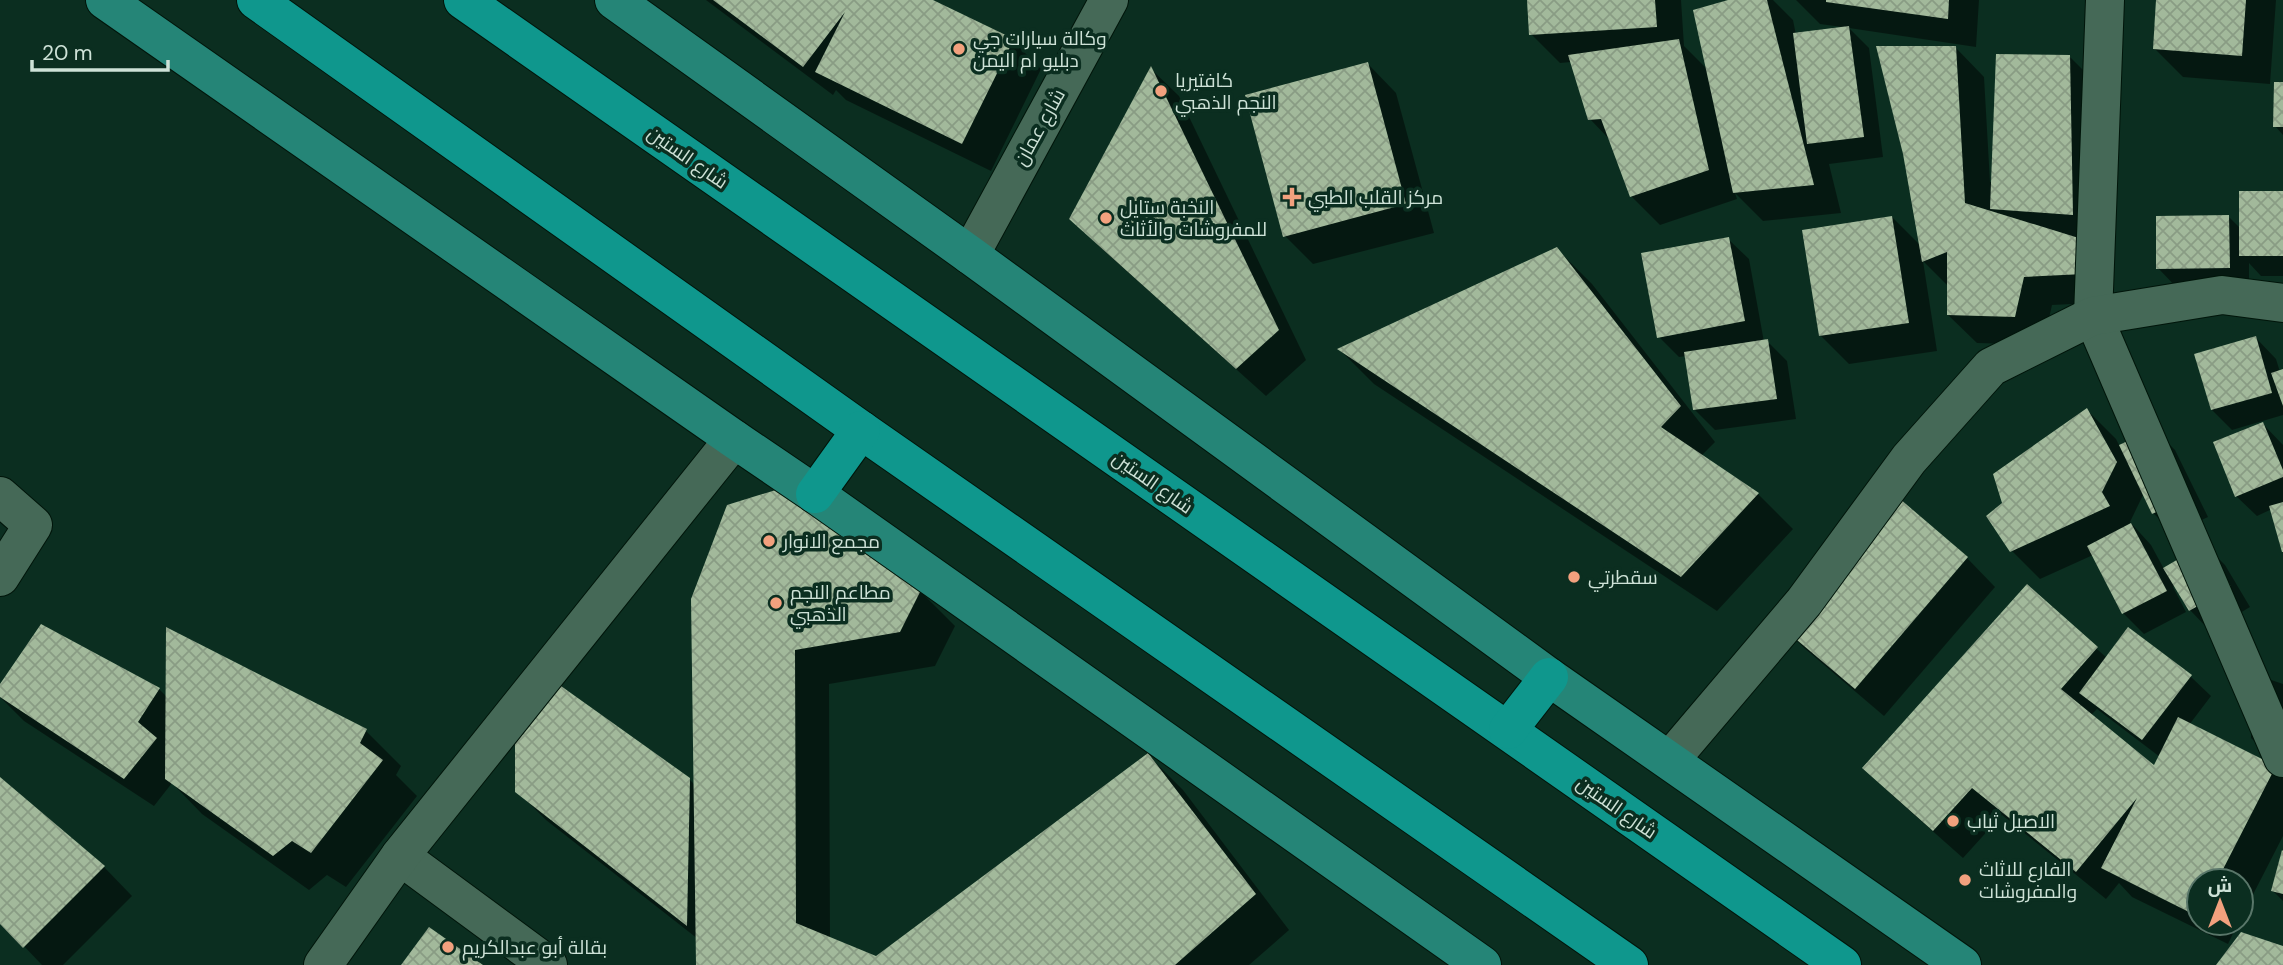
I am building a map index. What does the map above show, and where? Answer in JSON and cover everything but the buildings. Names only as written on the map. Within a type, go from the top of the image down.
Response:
[{"type":"highway","points":[[256,0],[861,430],[1629,965]]},
{"type":"highway","name":"شارع الستين","points":[[463,0],[1842,965]]},
{"type":"highway","points":[[815,494],[861,430]]},
{"type":"highway","points":[[1508,730],[1549,677]]},
{"type":"main road","points":[[105,0],[815,494],[1482,965]]},
{"type":"main road","points":[[614,0],[970,255],[1549,677],[1962,965]]},
{"type":"street","name":"شارع عمان","points":[[970,255],[1109,0]]},
{"type":"street","points":[[2105,0],[2093,316],[2283,758]]},
{"type":"street","points":[[1670,760],[1804,602],[1909,459],[1991,367],[2093,316],[2222,295],[2283,303]]},
{"type":"street","points":[[323,965],[400,856],[734,439]]},
{"type":"street","points":[[0,496],[33,525],[0,577]]},
{"type":"street","points":[[400,856],[548,965]]},
{"type":"place","name":"وكالة سيارات جي دبليو ام اليمن","points":[[959,49]]},
{"type":"place","name":"كافتيريا النجم الذهبي","points":[[1161,91]]},
{"type":"place","name":"مركز القلب الطبي","points":[[1292,197]]},
{"type":"place","name":"النخبة ستايل للمفروشات والأثاث","points":[[1106,218]]},
{"type":"place","name":"مجمع الانوار","points":[[769,541]]},
{"type":"place","name":"سقطرتي","points":[[1574,577]]},
{"type":"place","name":"مطاعم النجم الذهبي","points":[[776,603]]},
{"type":"place","name":"الاصيل ثياب","points":[[1953,821]]},
{"type":"place","name":"الفارع للاثاث والمفروشات","points":[[1965,880]]},
{"type":"place","name":"بقالة أبو عبدالكريم","points":[[448,947]]}]
